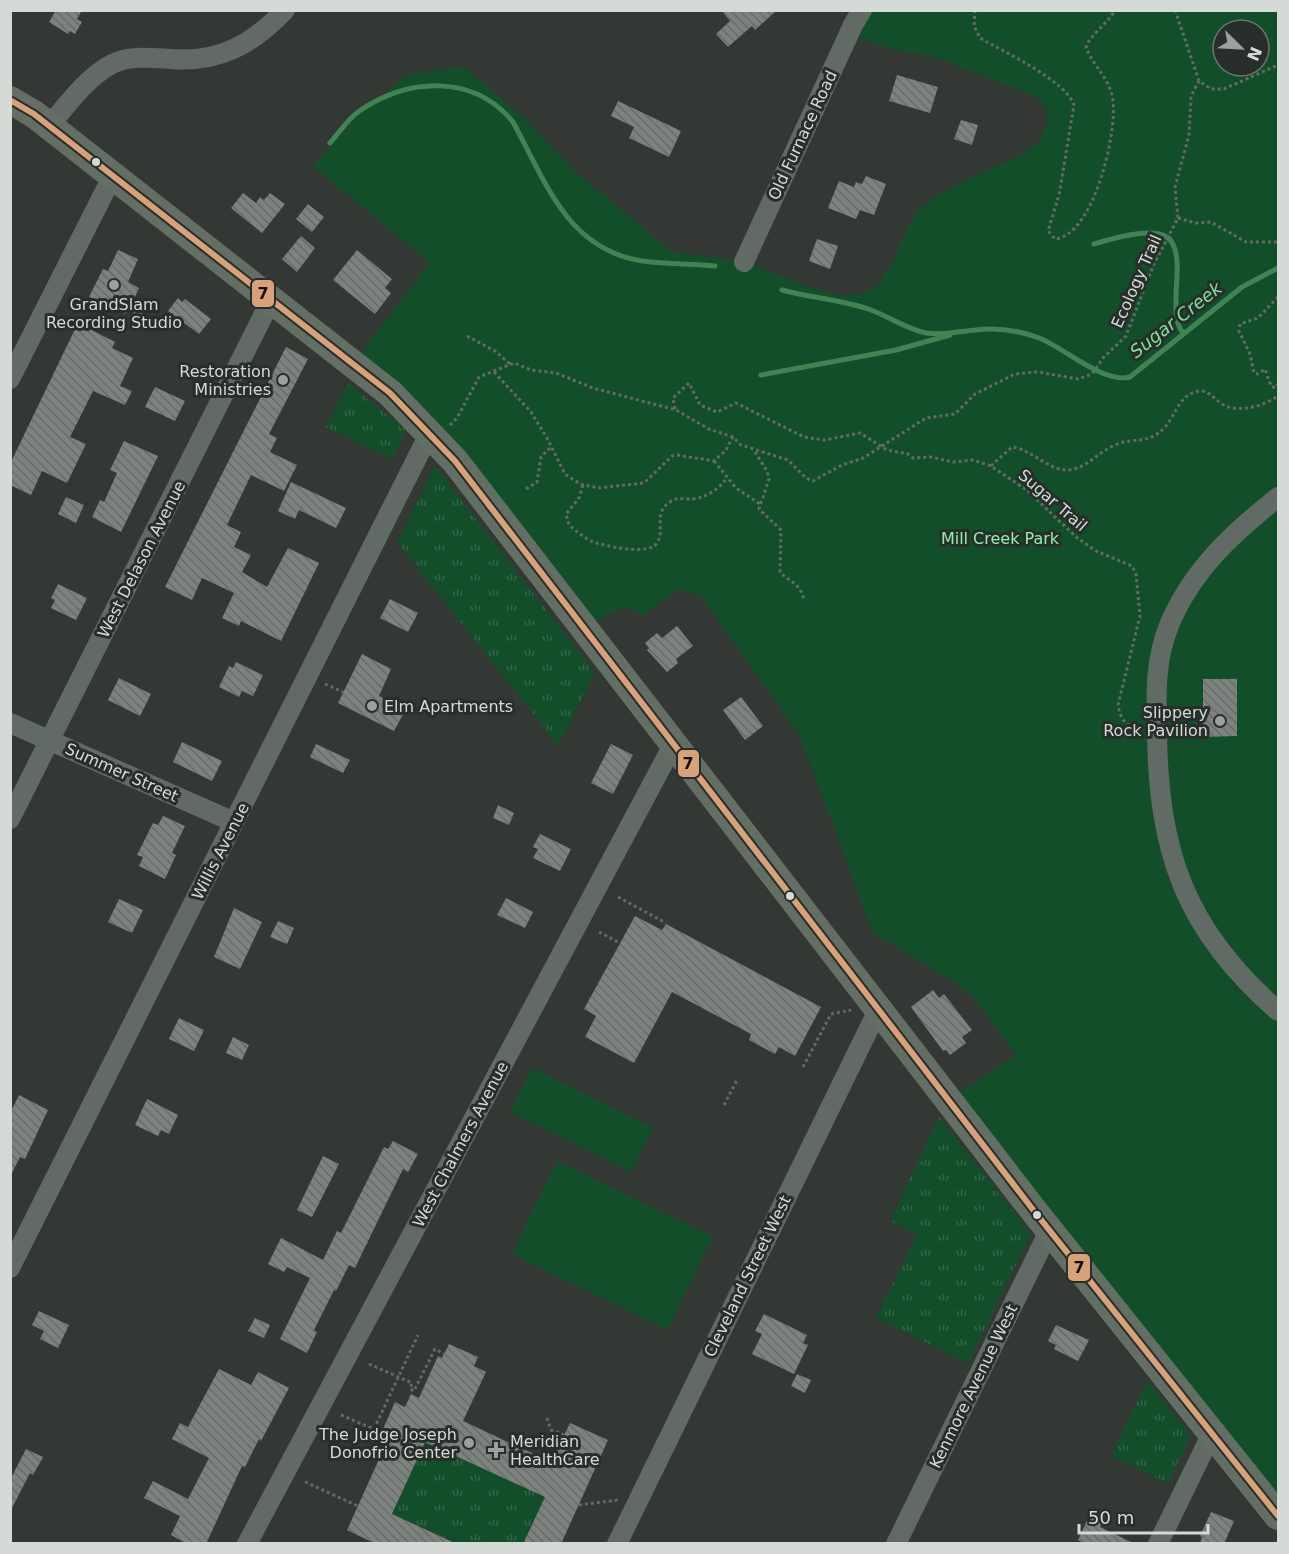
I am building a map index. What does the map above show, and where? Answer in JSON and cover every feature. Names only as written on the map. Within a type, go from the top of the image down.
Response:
[{"type":"main road","points":[[10,100],[49,126],[390,393],[440,429],[462,471],[673,745],[866,1010],[1050,1229],[1278,1516]]},
{"type":"street","points":[[49,126],[88,82],[113,63],[136,58],[187,61],[211,58],[249,43],[285,10]]},
{"type":"street","name":"Old Furnace Road","points":[[744,262],[862,10]]},
{"type":"street","points":[[10,379],[113,175]]},
{"type":"street","name":"West Delason Avenue","points":[[10,819],[270,300]]},
{"type":"street","name":"Willis Avenue","points":[[10,1268],[234,822],[440,429]]},
{"type":"street","points":[[1278,497],[1219,548],[1185,595],[1162,646],[1156,695],[1157,767],[1169,845],[1180,882],[1206,933],[1247,984],[1278,1011]]},
{"type":"street","name":"Summer Street","points":[[10,723],[234,822]]},
{"type":"street","name":"West Chalmers Avenue","points":[[247,1544],[673,745]]},
{"type":"street","name":"Cleveland Street West","points":[[617,1544],[866,1010]]},
{"type":"street","name":"Kenmore Avenue West","points":[[896,1544],[1050,1229]]},
{"type":"street","points":[[1158,1544],[1212,1433]]},
{"type":"path","points":[[975,10],[974,26],[980,38],[1054,83],[1067,93],[1074,105],[1059,195],[1048,231],[1055,239],[1072,229],[1086,212],[1101,176],[1109,142],[1113,101],[1110,88],[1086,48],[1092,35],[1103,29],[1115,10]]},
{"type":"path","points":[[1174,10],[1199,81],[1211,89],[1224,89],[1278,65]]},
{"type":"path","points":[[1199,81],[1191,96],[1191,121],[1187,147],[1175,187],[1178,218],[1196,223],[1211,222],[1246,242],[1278,242]]},
{"type":"path","name":"Ecology Trail","points":[[754,450],[788,460],[806,478],[813,481],[842,465],[863,458],[926,418],[955,414],[975,394],[1015,374],[1038,372],[1078,379],[1092,374],[1100,362],[1126,336],[1154,264],[1178,218]]},
{"type":"path","points":[[1278,297],[1258,318],[1240,324],[1239,331],[1250,354],[1254,373],[1267,370],[1271,386],[1275,388],[1278,384]]},
{"type":"path","points":[[467,336],[495,351],[510,364],[556,373],[576,383],[676,410],[709,429],[733,437],[741,445],[754,450],[767,471],[769,479],[769,488],[760,504],[762,514],[781,530],[783,539],[778,555],[780,572],[796,582],[804,600]]},
{"type":"path","points":[[440,429],[460,412],[473,383],[486,373],[494,372],[510,364]]},
{"type":"path","points":[[494,372],[524,402],[543,429],[565,474],[583,485],[598,488],[644,483],[672,456],[677,455],[714,461],[735,488],[760,504]]},
{"type":"path","points":[[676,410],[674,398],[689,383],[694,398],[706,409],[717,412],[736,403],[804,437],[825,440],[860,433],[880,447],[908,454],[913,459],[932,457],[953,462],[973,460],[991,466]]},
{"type":"path","name":"Sugar Trail","points":[[1123,719],[1118,705],[1140,616],[1136,574],[1132,566],[1096,551],[1076,537],[1028,491],[991,466],[1012,447],[1022,448],[1062,470],[1078,468],[1117,444],[1152,438],[1167,425],[1178,404],[1195,392],[1206,392],[1223,405],[1238,408],[1253,407],[1278,396]]},
{"type":"path","points":[[714,461],[733,437]]},
{"type":"path","points":[[526,489],[537,482],[541,457],[550,447]]},
{"type":"path","points":[[583,485],[579,498],[566,514],[569,525],[580,535],[594,542],[646,550],[655,547],[659,540],[659,516],[664,506],[679,498],[689,499],[709,493],[719,488],[727,478]]},
{"type":"path","points":[[325,684],[343,692]]},
{"type":"path","points":[[618,897],[666,923]]},
{"type":"path","points":[[599,932],[620,943]]},
{"type":"path","points":[[803,1066],[831,1014],[866,1010]]},
{"type":"path","points":[[724,1105],[737,1080]]},
{"type":"path","points":[[374,1429],[418,1335]]},
{"type":"path","points":[[369,1364],[412,1383],[410,1389],[414,1391],[435,1349],[444,1354]]},
{"type":"path","points":[[341,1415],[390,1436]]},
{"type":"path","points":[[547,1418],[551,1430],[564,1436]]},
{"type":"path","points":[[305,1482],[358,1506]]},
{"type":"path","points":[[579,1505],[618,1500]]},
{"type":"green space","name":"Mill Creek Park","points":[[862,11],[1278,11],[1278,1516],[948,1100],[1016,1055],[974,998],[962,987],[873,933],[800,736],[700,595],[678,589],[642,616],[629,607],[606,614],[585,630],[353,364],[430,263],[313,166],[360,114],[407,75],[464,67],[526,120],[579,175],[672,252],[744,262],[806,286],[843,296],[862,294],[878,285],[891,265],[915,213],[934,197],[986,170],[1015,159],[1038,143],[1048,122],[1045,105],[1035,96],[932,56],[890,49],[849,33]]},
{"type":"green space","points":[[348,383],[406,430],[392,459],[326,427]]},
{"type":"green space","points":[[435,466],[595,673],[558,745],[397,542]]},
{"type":"green space","points":[[532,1068],[653,1128],[631,1172],[510,1112]]},
{"type":"green space","points":[[939,1117],[1031,1234],[968,1363],[876,1318],[917,1235],[890,1221]]},
{"type":"green space","points":[[557,1161],[713,1237],[667,1330],[512,1254]]},
{"type":"green space","points":[[1147,1381],[1191,1436],[1168,1483],[1111,1456]]},
{"type":"green space","points":[[425,1442],[545,1497],[523,1543],[457,1543],[392,1514]]},
{"type":"building","points":[[56,10],[82,10],[77,19],[82,22],[75,34],[70,31],[68,34],[49,22]]},
{"type":"building","points":[[721,10],[777,10],[755,30],[752,26],[728,47],[716,34],[730,21]]},
{"type":"building","points":[[897,75],[938,87],[930,113],[889,101]]},
{"type":"building","points":[[618,101],[681,131],[669,157],[629,138],[634,127],[611,116]]},
{"type":"building","points":[[961,120],[978,125],[972,145],[954,139]]},
{"type":"building","points":[[866,176],[886,184],[874,215],[860,210],[856,219],[828,208],[839,181],[854,187],[856,182],[862,184]]},
{"type":"building","points":[[243,193],[256,203],[260,197],[264,200],[270,193],[285,204],[262,233],[231,208]]},
{"type":"building","points":[[308,204],[324,217],[312,232],[296,219]]},
{"type":"building","points":[[301,236],[315,248],[297,272],[282,259]]},
{"type":"building","points":[[817,239],[838,246],[830,269],[809,261]]},
{"type":"building","name":"GrandSlam Recording Studio","points":[[118,250],[138,259],[128,282],[139,288],[134,299],[146,305],[141,317],[127,310],[125,314],[89,297],[103,269],[108,271]]},
{"type":"building","points":[[357,250],[392,279],[385,288],[391,293],[375,314],[333,280]]},
{"type":"building","points":[[178,298],[182,302],[185,299],[211,319],[199,334],[168,311]]},
{"type":"building","points":[[78,323],[115,342],[112,348],[133,358],[120,386],[132,391],[125,405],[93,391],[70,437],[86,444],[67,483],[42,471],[31,495],[10,485],[10,464]]},
{"type":"building","points":[[286,347],[308,359],[269,434],[277,438],[270,452],[297,465],[284,491],[251,475],[227,525],[241,532],[234,547],[251,555],[242,572],[267,587],[288,548],[319,563],[281,641],[241,621],[239,626],[222,618],[234,593],[202,578],[192,600],[165,587]]},
{"type":"building","points":[[155,387],[185,401],[175,421],[145,407]]},
{"type":"building","points":[[124,441],[158,456],[121,532],[92,517],[100,500],[104,502],[117,473],[110,470]]},
{"type":"building","points":[[291,482],[346,508],[336,528],[299,510],[295,519],[278,511]]},
{"type":"building","points":[[66,497],[84,505],[76,523],[58,514]]},
{"type":"building","points":[[58,584],[87,598],[76,620],[51,608],[55,600],[51,598]]},
{"type":"building","points":[[390,599],[418,613],[408,632],[380,618]]},
{"type":"building","points":[[677,626],[693,646],[676,659],[678,663],[667,672],[647,650],[649,648],[645,643],[657,633],[662,638]]},
{"type":"building","name":"Elm Apartments","points":[[362,654],[391,669],[379,696],[406,709],[394,731],[338,703]]},
{"type":"building","points":[[236,662],[263,675],[253,696],[242,691],[239,697],[219,687],[229,666],[233,668]]},
{"type":"building","points":[[119,678],[151,694],[140,716],[108,700]]},
{"type":"building","name":"Slippery Rock Pavilion","points":[[1203,679],[1237,679],[1237,736],[1203,737]]},
{"type":"building","points":[[741,697],[763,726],[745,740],[723,710]]},
{"type":"building","points":[[182,742],[222,761],[212,781],[173,762]]},
{"type":"building","points":[[316,744],[350,760],[343,773],[310,757]]},
{"type":"building","points":[[611,744],[633,755],[613,794],[591,783]]},
{"type":"building","points":[[498,805],[514,813],[509,825],[493,818]]},
{"type":"building","points":[[163,816],[185,826],[172,853],[176,855],[165,879],[139,866],[143,857],[137,855],[153,823],[158,825]]},
{"type":"building","points":[[540,834],[571,849],[560,871],[533,858],[538,849],[533,847]]},
{"type":"building","points":[[506,898],[533,912],[525,928],[497,915]]},
{"type":"building","points":[[119,899],[143,910],[132,933],[108,922]]},
{"type":"building","points":[[234,908],[262,922],[240,969],[214,957]]},
{"type":"building","points":[[635,916],[662,930],[666,924],[821,1007],[795,1056],[779,1047],[775,1054],[749,1040],[751,1034],[672,992],[634,1063],[585,1037],[596,1016],[584,1009]]},
{"type":"building","points":[[278,921],[294,928],[287,944],[270,937]]},
{"type":"building","points":[[933,990],[939,998],[944,994],[972,1030],[962,1037],[966,1043],[950,1055],[946,1050],[943,1051],[911,1007]]},
{"type":"building","points":[[179,1018],[204,1030],[194,1051],[169,1039]]},
{"type":"building","points":[[233,1037],[249,1045],[242,1060],[226,1053]]},
{"type":"building","points":[[19,1095],[48,1110],[25,1159],[20,1157],[10,1177],[10,1113]]},
{"type":"building","points":[[147,1099],[178,1115],[169,1134],[161,1130],[158,1136],[135,1125]]},
{"type":"building","points":[[393,1141],[418,1154],[408,1172],[403,1169],[355,1268],[349,1265],[336,1291],[334,1290],[314,1330],[317,1332],[307,1353],[280,1339],[310,1278],[287,1267],[284,1272],[268,1264],[281,1238],[323,1260],[337,1231],[341,1233],[384,1147],[388,1149]]},
{"type":"building","points":[[323,1156],[339,1164],[312,1217],[297,1210]]},
{"type":"building","points":[[39,1311],[69,1325],[58,1348],[40,1339],[44,1331],[32,1325]]},
{"type":"building","points":[[764,1314],[807,1335],[803,1343],[808,1345],[794,1374],[752,1354],[762,1334],[755,1331]]},
{"type":"building","points":[[255,1318],[270,1325],[264,1338],[248,1331]]},
{"type":"building","points":[[1056,1325],[1089,1340],[1078,1361],[1054,1349],[1056,1345],[1048,1341]]},
{"type":"building","name":"The Judge Joseph Donofrio Center","points":[[449,1344],[478,1357],[474,1366],[486,1372],[463,1421],[551,1462],[570,1423],[608,1440],[561,1544],[523,1544],[545,1497],[425,1442],[392,1514],[457,1544],[376,1544],[347,1530],[391,1433],[383,1429],[395,1402],[405,1407],[411,1394],[419,1398],[438,1356],[442,1358]]},
{"type":"building","points":[[219,1369],[251,1385],[258,1372],[289,1388],[261,1441],[259,1439],[245,1467],[242,1466],[206,1544],[187,1544],[171,1535],[180,1516],[144,1498],[153,1481],[188,1499],[209,1458],[172,1439],[180,1423],[188,1427]]},
{"type":"building","points":[[797,1374],[811,1380],[805,1393],[791,1386]]},
{"type":"building","points":[[26,1449],[43,1457],[33,1475],[30,1473],[10,1512],[10,1480]]},
{"type":"building","points":[[1092,1510],[1105,1516],[1100,1527],[1135,1544],[1085,1544],[1078,1540]]},
{"type":"building","points":[[1211,1512],[1234,1521],[1224,1544],[1200,1544],[1202,1537],[1200,1536]]},
{"type":"waterway","name":"Sugar Creek","points":[[330,143],[354,115],[397,92],[418,87],[459,88],[479,95],[497,106],[513,122],[537,169],[564,213],[580,231],[600,246],[623,257],[651,262],[715,266]]},
{"type":"waterway","points":[[1094,244],[1123,236],[1146,233],[1165,236],[1171,241],[1177,261],[1176,316],[1183,333]]},
{"type":"waterway","name":"Sugar Creek","points":[[782,290],[860,307],[926,333],[945,334],[992,329],[1024,333],[1049,343],[1096,370],[1119,378],[1130,377],[1242,287],[1278,268]]},
{"type":"waterway","points":[[761,375],[896,350],[950,335]]},
{"type":"transit line","name":"7","points":[[10,100],[34,114],[390,393],[455,461],[1034,1211],[1278,1516]]},
{"type":"place","name":"GrandSlam Recording Studio","points":[[114,285]]},
{"type":"place","name":"Restoration Ministries","points":[[283,380]]},
{"type":"place","name":"Elm Apartments","points":[[372,706]]},
{"type":"place","name":"Slippery Rock Pavilion","points":[[1220,721]]},
{"type":"place","name":"The Judge Joseph Donofrio Center","points":[[469,1443]]},
{"type":"place","name":"Meridian HealthCare","points":[[496,1450]]}]
